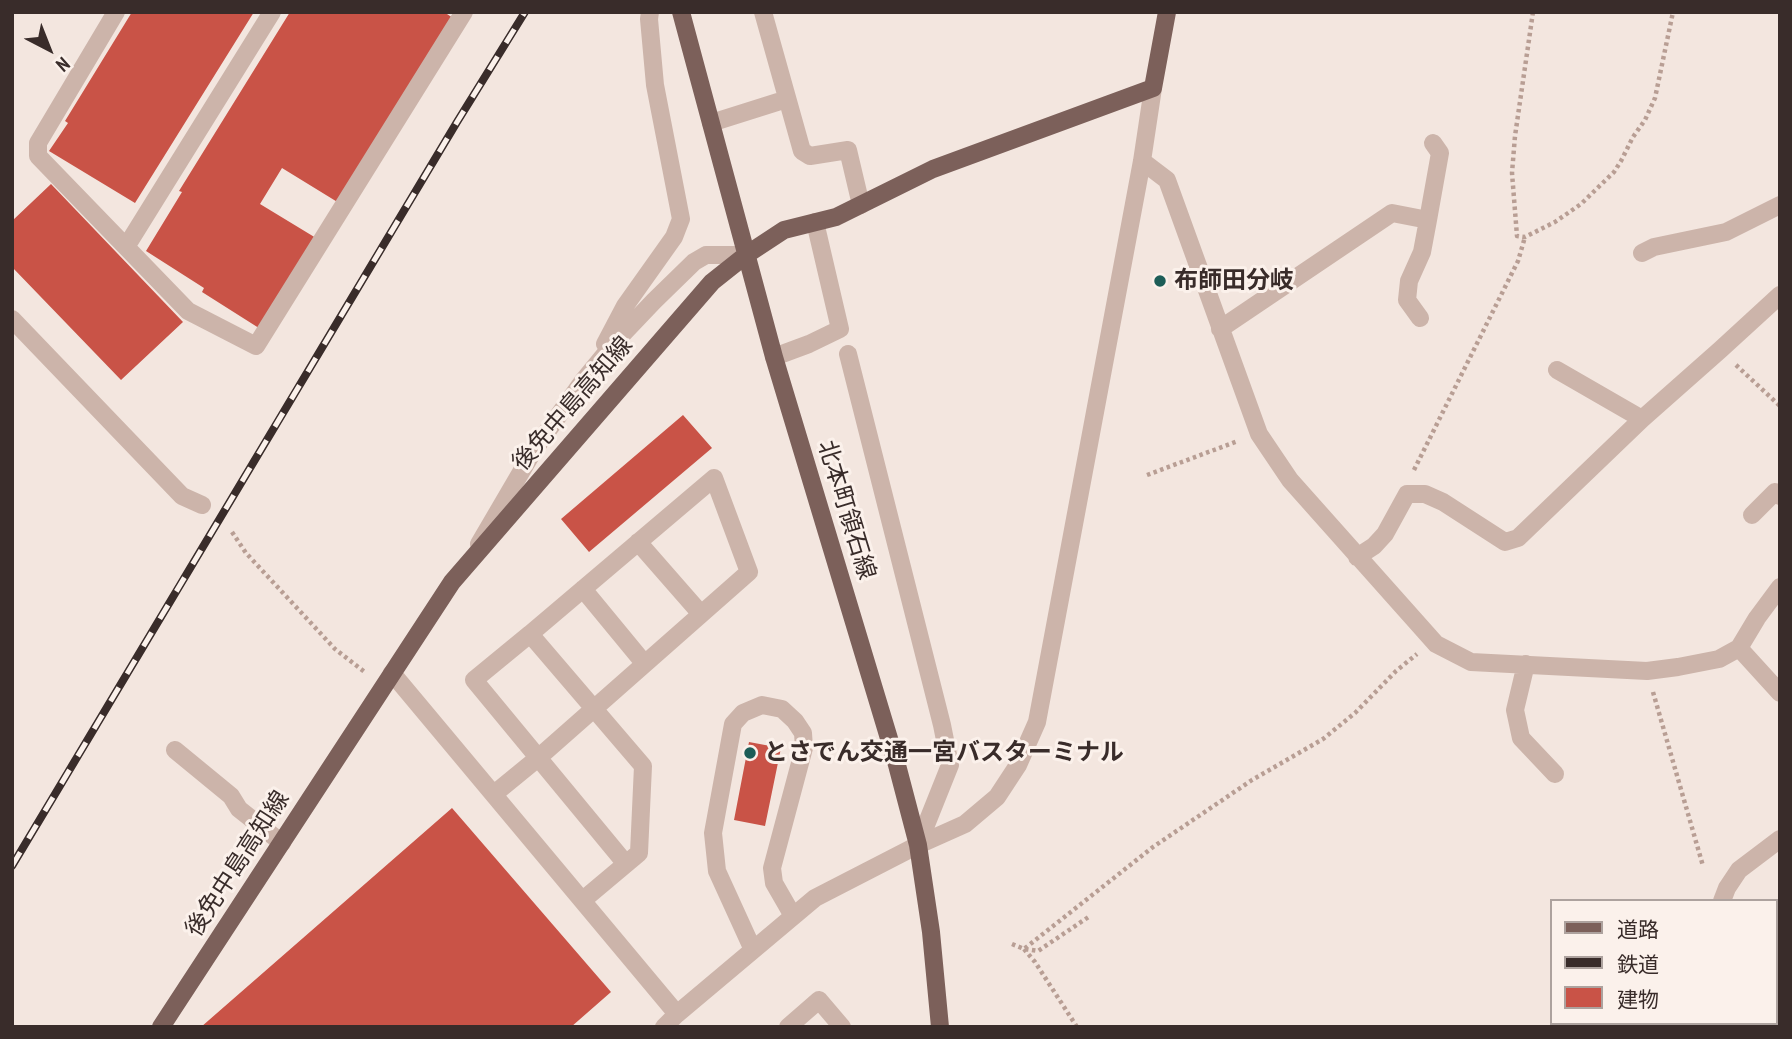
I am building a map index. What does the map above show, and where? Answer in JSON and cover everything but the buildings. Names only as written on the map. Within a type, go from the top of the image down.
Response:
[{"type":"main road","name":"北本町領石線","points":[[681,12],[774,357],[897,765],[918,845],[932,932],[940,1027]]},
{"type":"main road","points":[[1153,88],[1167,12]]},
{"type":"main road","name":"後免中島高知線","points":[[161,1027],[452,582],[712,282],[784,230],[836,217],[933,169],[1153,88]]},
{"type":"street","points":[[116,12],[38,143],[38,156],[188,311],[256,346],[464,12]]},
{"type":"street","points":[[126,247],[272,12]]},
{"type":"street","points":[[590,372],[625,306],[674,237],[681,219],[655,85],[650,12]]},
{"type":"street","points":[[763,12],[802,151],[810,156],[848,150],[861,205]]},
{"type":"street","points":[[388,680],[494,794],[583,900],[670,1020],[815,898],[965,824],[997,797],[1018,765],[1037,722],[1142,161],[1153,88]]},
{"type":"street","points":[[711,123],[787,99]]},
{"type":"street","points":[[1420,318],[1407,300],[1409,281],[1422,253],[1440,153],[1433,144]]},
{"type":"street","points":[[1142,161],[1167,180],[1259,434],[1290,480],[1436,644],[1471,662],[1647,671],[1719,659],[1739,648],[1757,618],[1777,595]]},
{"type":"street","points":[[1642,253],[1654,247],[1726,232],[1780,205]]},
{"type":"street","points":[[1220,329],[1392,214],[1428,220]]},
{"type":"street","points":[[774,357],[840,329],[815,222]]},
{"type":"street","points":[[466,565],[534,450],[615,342],[694,262],[706,255],[746,255]]},
{"type":"street","points":[[1357,557],[1374,547],[1385,534],[1407,494],[1425,494],[1443,502],[1505,542],[1518,538],[1642,419],[1780,295]]},
{"type":"street","points":[[12,320],[182,496],[202,505]]},
{"type":"street","points":[[848,354],[950,765],[918,845]]},
{"type":"street","points":[[1557,370],[1642,419]]},
{"type":"street","points":[[494,794],[538,758],[749,572],[714,478],[474,680],[538,758],[626,864]]},
{"type":"street","points":[[1752,515],[1775,492],[1780,496]]},
{"type":"street","points":[[638,542],[701,614]]},
{"type":"street","points":[[583,589],[645,663]]},
{"type":"street","points":[[530,634],[643,766],[639,853],[583,900]]},
{"type":"street","points":[[1739,648],[1780,693]]},
{"type":"street","points":[[1526,664],[1515,710],[1521,738],[1555,774]]},
{"type":"street","points":[[753,950],[717,872],[713,833],[733,724],[743,713],[762,705],[782,709],[803,733],[804,748],[772,868],[775,883],[793,916]]},
{"type":"street","points":[[175,750],[230,796],[239,809],[282,842]]},
{"type":"street","points":[[1722,899],[1739,870],[1780,839]]},
{"type":"street","points":[[788,1027],[819,1000],[842,1027]]},
{"type":"path","points":[[1533,12],[1512,173],[1517,236],[1525,237],[1555,222],[1581,204],[1614,172],[1655,98],[1673,12]]},
{"type":"path","points":[[1407,494],[1407,484],[1518,261],[1525,237]]},
{"type":"path","points":[[1720,350],[1780,406]]},
{"type":"path","points":[[1147,475],[1259,434]]},
{"type":"path","points":[[232,532],[246,553],[335,649],[388,680]]},
{"type":"path","points":[[1024,949],[1153,847],[1252,780],[1323,739],[1355,713],[1396,671],[1425,647],[1436,644]]},
{"type":"path","points":[[1647,671],[1703,866]]},
{"type":"path","points":[[1012,944],[1038,951],[1090,916]]},
{"type":"path","points":[[1024,949],[1077,1027]]},
{"type":"railway","points":[[12,866],[525,12]]},
{"type":"place","name":"布師田分岐","points":[[1160,281]]},
{"type":"place","name":"とさでん交通一宮バスターミナル","points":[[750,753]]}]
